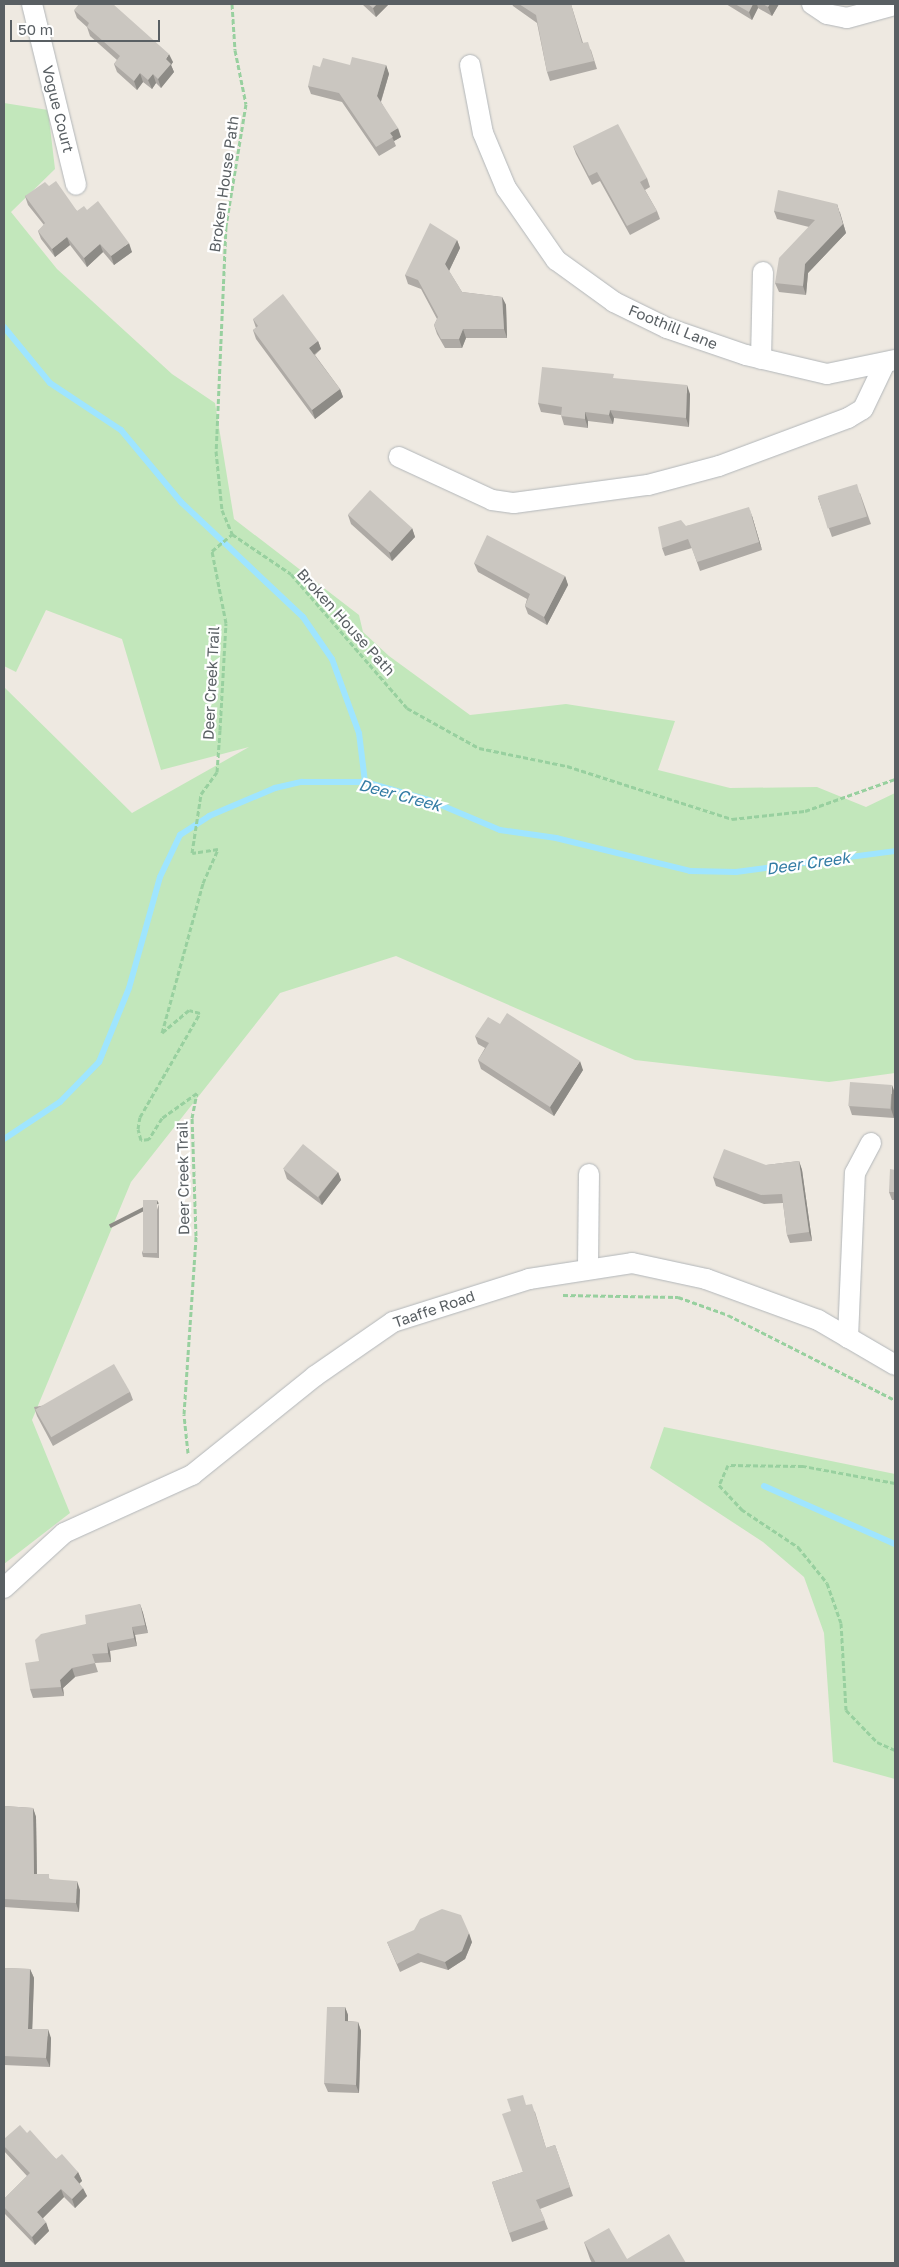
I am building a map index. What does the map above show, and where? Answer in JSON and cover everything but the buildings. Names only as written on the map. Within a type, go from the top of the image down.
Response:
[{"type":"street","name":"Vogue Court","points":[[32,4],[76,185]]},
{"type":"street","points":[[812,4],[827,14],[847,18],[895,5]]},
{"type":"street","name":"Foothill Lane","points":[[470,65],[483,133],[506,188],[556,260],[614,302],[668,328],[761,359],[827,374],[890,362]]},
{"type":"street","points":[[761,359],[763,272]]},
{"type":"street","points":[[399,457],[492,500],[514,503],[648,485],[719,466],[848,418],[863,409],[890,362]]},
{"type":"street","points":[[848,1338],[855,1173],[870,1143]]},
{"type":"street","points":[[588,1268],[589,1174]]},
{"type":"street","name":"Taaffe Road","points":[[4,1588],[64,1533],[192,1475],[315,1376],[393,1322],[529,1279],[588,1268],[632,1263],[706,1279],[818,1320],[895,1364]]},
{"type":"path","name":"Broken House Path","points":[[232,4],[234,50],[246,104],[226,226],[216,451],[222,510],[232,534],[291,574],[407,708],[479,748],[567,766],[732,819],[806,811],[895,779]]},
{"type":"path","name":"Deer Creek Trail","points":[[192,1475],[184,1414],[196,1236],[192,1118],[197,1093],[162,1118],[149,1139],[141,1140],[138,1129],[140,1118],[200,1013],[189,1010],[162,1033],[203,883],[218,849],[192,853],[196,836],[196,812],[201,794],[217,772],[220,738],[226,624],[212,551],[232,534]]},
{"type":"path","points":[[558,1295],[678,1297],[728,1315],[895,1400]]},
{"type":"path","points":[[895,1483],[803,1466],[728,1465],[718,1485],[741,1509],[798,1547],[827,1583],[842,1623],[846,1710],[877,1742],[895,1750]]},
{"type":"green space","points":[[4,103],[48,110],[55,169],[11,212],[57,269],[172,374],[215,403],[234,519],[359,615],[363,632],[389,656],[470,715],[566,704],[675,721],[658,770],[730,788],[817,787],[866,807],[895,793],[895,1073],[829,1082],[635,1060],[396,956],[280,993],[131,1182],[32,1420],[70,1513],[4,1564],[4,687],[132,813],[249,747],[161,770],[122,639],[46,610],[16,672],[4,666]]},
{"type":"green space","points":[[664,1427],[895,1474],[895,1779],[833,1762],[824,1633],[804,1577],[763,1542],[650,1468]]},
{"type":"waterway","points":[[4,327],[50,383],[121,430],[181,502],[303,617],[332,659],[359,733],[365,782]]},
{"type":"waterway","name":"Deer Creek","points":[[4,1139],[60,1102],[99,1062],[129,988],[160,877],[180,835],[209,816],[275,788],[302,782],[365,782],[429,800],[500,830],[556,838],[690,871],[736,872],[895,851]]},
{"type":"waterway","points":[[764,1486],[895,1544]]}]
